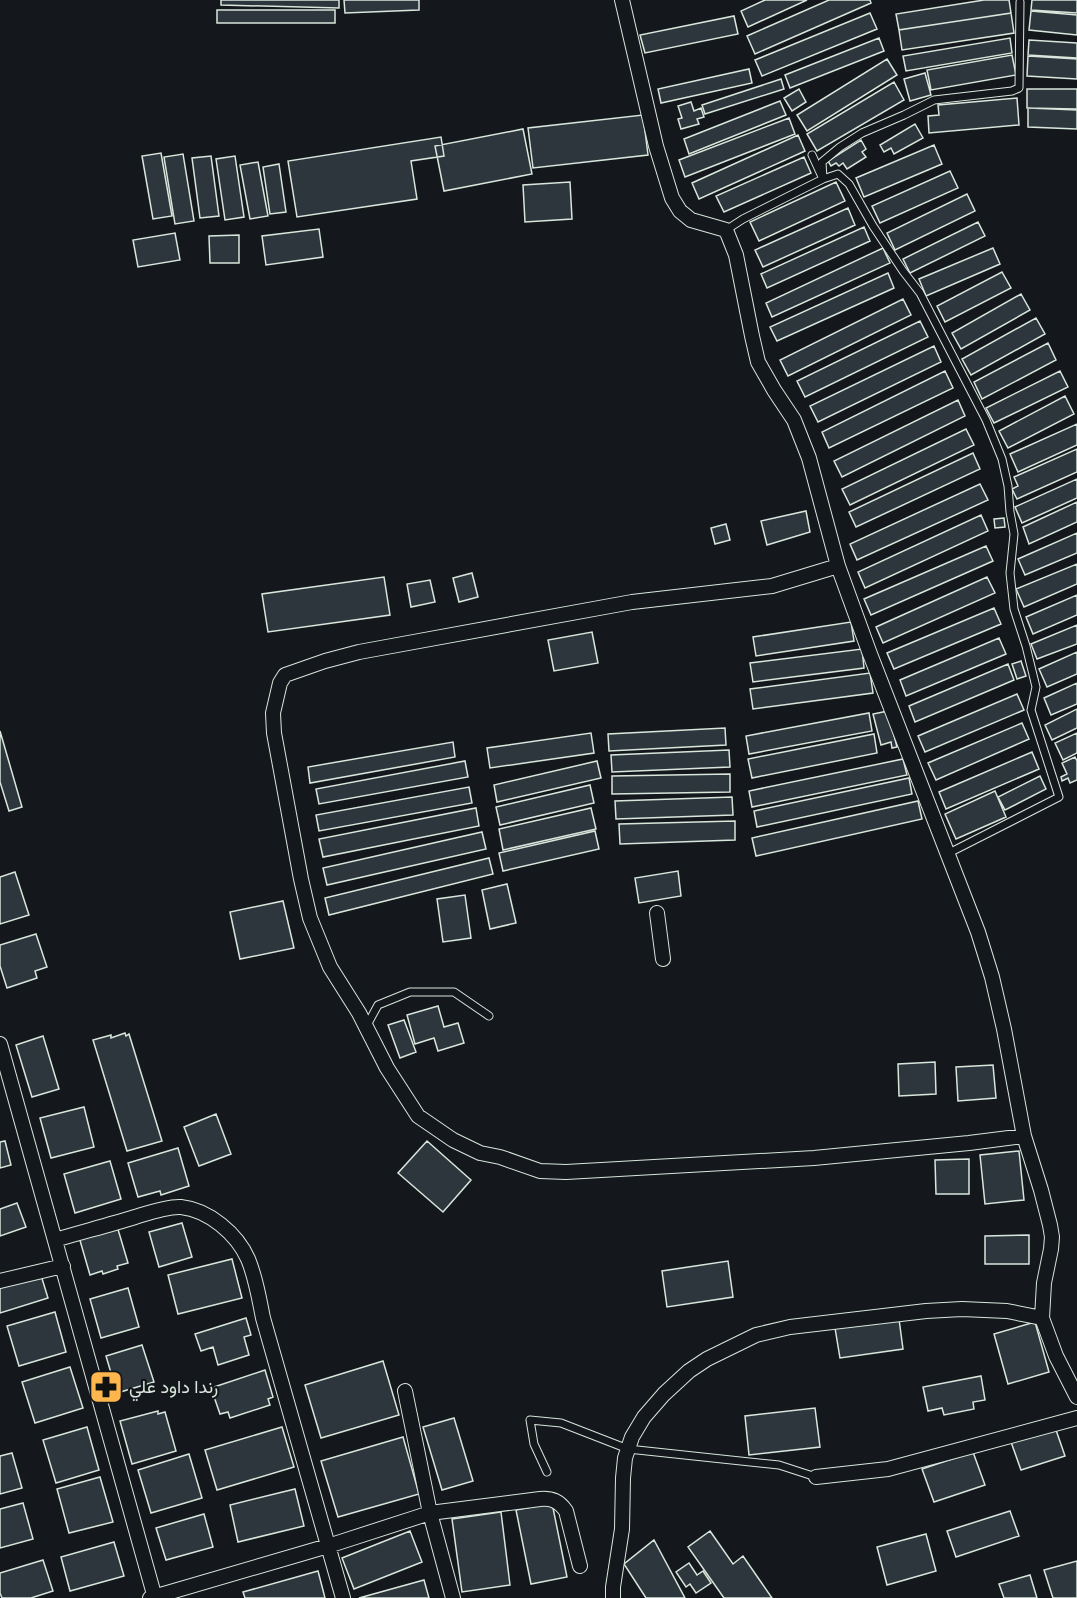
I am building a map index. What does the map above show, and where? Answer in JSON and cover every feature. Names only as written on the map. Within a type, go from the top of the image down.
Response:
[{"type":"street","points":[[622,0],[656,146],[672,198],[680,211],[691,220],[726,230],[736,255],[759,362],[794,420],[802,439],[838,566],[978,932],[992,977],[1010,1056],[1024,1136],[1044,1198],[1052,1237],[1044,1283],[1042,1318],[1056,1356],[1077,1397]]},
{"type":"street","points":[[838,566],[772,586],[632,602],[359,652],[285,675],[280,683],[273,713],[274,733],[310,918],[330,967],[366,1027],[387,1068],[418,1116],[453,1140],[480,1153],[500,1157],[540,1171],[566,1172],[814,1158],[1024,1136]]},
{"type":"street","points":[[657,913],[663,959]]},
{"type":"street","points":[[0,1044],[153,1598],[430,1513],[547,1498],[561,1504],[566,1511],[580,1566]]},
{"type":"street","points":[[55,1240],[157,1211],[180,1207],[222,1224],[235,1239],[247,1257],[254,1275],[263,1317],[343,1598]]},
{"type":"street","points":[[0,1281],[63,1266]]},
{"type":"street","points":[[613,1598],[622,1529],[623,1478],[632,1437],[644,1417],[664,1394],[689,1371],[707,1359],[756,1335],[790,1327],[962,1309],[1007,1311],[1042,1318]]},
{"type":"street","points":[[405,1391],[430,1513],[453,1598]]},
{"type":"street","points":[[816,1477],[888,1469],[1077,1418]]},
{"type":"lane","points":[[823,180],[822,162],[862,133],[934,100],[1012,91],[1019,88],[1020,2]]},
{"type":"lane","points":[[812,155],[823,180]]},
{"type":"lane","points":[[726,230],[743,219],[838,174],[849,184],[873,226],[920,294],[986,420],[1002,459],[1014,534],[1010,573],[1014,609],[1036,687],[1031,710],[1059,797],[947,854]]},
{"type":"lane","points":[[366,1027],[378,1005],[410,992],[454,992],[489,1016]]},
{"type":"lane","points":[[547,1472],[534,1444],[530,1420],[561,1423],[628,1449],[779,1465],[816,1477]]},
{"type":"building","points":[[221,0],[339,0],[339,8],[221,5]]},
{"type":"building","points":[[344,0],[419,0],[419,10],[345,13]]},
{"type":"building","points":[[765,0],[807,0],[748,27],[741,11]]},
{"type":"building","points":[[829,0],[870,0],[871,3],[755,54],[747,36]]},
{"type":"building","points":[[984,0],[1009,0],[1011,13],[899,30],[896,14]]},
{"type":"building","points":[[1032,0],[1077,0],[1077,13],[1031,10]]},
{"type":"building","points":[[217,10],[335,10],[335,23],[217,23]]},
{"type":"building","points":[[1031,11],[1077,15],[1077,35],[1029,30]]},
{"type":"building","points":[[870,13],[877,29],[762,76],[755,60]]},
{"type":"building","points":[[1011,13],[1014,33],[902,50],[899,30]]},
{"type":"building","points":[[734,16],[738,34],[645,53],[640,35]]},
{"type":"building","points":[[879,38],[884,51],[790,88],[785,75]]},
{"type":"building","points":[[1010,38],[1012,53],[906,71],[903,56]]},
{"type":"building","points":[[1029,40],[1077,43],[1077,58],[1028,55]]},
{"type":"building","points":[[1012,55],[1016,75],[931,90],[927,70]]},
{"type":"building","points":[[1028,56],[1077,59],[1077,79],[1027,76]]},
{"type":"building","points":[[887,59],[897,75],[807,131],[797,115]]},
{"type":"building","points":[[749,69],[752,83],[661,103],[658,89]]},
{"type":"building","points":[[925,73],[931,95],[910,101],[904,79]]},
{"type":"building","points":[[781,79],[784,89],[705,114],[702,105]]},
{"type":"building","points":[[894,82],[904,100],[817,151],[807,134]]},
{"type":"building","points":[[799,89],[806,102],[792,111],[784,98]]},
{"type":"building","points":[[1027,89],[1077,89],[1077,109],[1027,108]]},
{"type":"building","points":[[1017,98],[1019,125],[929,133],[928,116],[939,115],[938,105]]},
{"type":"building","points":[[780,101],[786,115],[689,154],[684,139]]},
{"type":"building","points":[[691,102],[694,111],[701,108],[704,117],[697,119],[699,124],[681,129],[678,119],[682,118],[678,106]]},
{"type":"building","points":[[1028,108],[1077,110],[1077,129],[1028,127]]},
{"type":"building","points":[[643,115],[648,155],[533,168],[528,128]]},
{"type":"building","points":[[789,118],[795,134],[685,177],[679,160]]},
{"type":"building","points":[[915,124],[923,138],[894,154],[891,148],[884,152],[880,145]]},
{"type":"building","points":[[523,129],[532,174],[444,191],[435,146]]},
{"type":"building","points":[[798,135],[805,151],[699,199],[692,183]]},
{"type":"building","points":[[441,137],[444,156],[411,161],[417,199],[297,217],[288,161]]},
{"type":"building","points":[[861,140],[866,149],[862,152],[866,157],[847,169],[843,163],[839,166],[836,163],[831,166],[828,161]]},
{"type":"building","points":[[934,145],[942,164],[864,197],[856,178]]},
{"type":"building","points":[[161,153],[172,216],[153,219],[142,156]]},
{"type":"building","points":[[183,154],[194,221],[175,224],[164,157]]},
{"type":"building","points":[[211,156],[219,216],[200,218],[192,158]]},
{"type":"building","points":[[235,156],[244,217],[225,220],[216,159]]},
{"type":"building","points":[[804,157],[811,173],[724,212],[716,196]]},
{"type":"building","points":[[258,162],[268,216],[250,219],[240,165]]},
{"type":"building","points":[[279,164],[286,212],[270,214],[263,167]]},
{"type":"building","points":[[950,171],[958,188],[880,223],[872,206]]},
{"type":"building","points":[[570,182],[572,219],[525,222],[523,185]]},
{"type":"building","points":[[836,182],[845,201],[759,241],[750,222]]},
{"type":"building","points":[[967,194],[975,211],[895,250],[887,233]]},
{"type":"building","points":[[848,208],[855,225],[763,267],[755,250]]},
{"type":"building","points":[[978,222],[985,236],[910,273],[903,259]]},
{"type":"building","points":[[864,227],[870,241],[767,288],[761,274]]},
{"type":"building","points":[[319,229],[323,257],[266,265],[262,236]]},
{"type":"building","points":[[175,233],[180,260],[138,267],[133,240]]},
{"type":"building","points":[[239,235],[239,263],[210,263],[209,236]]},
{"type":"building","points":[[883,248],[890,263],[772,317],[766,303]]},
{"type":"building","points":[[993,248],[1000,264],[926,296],[919,279]]},
{"type":"building","points":[[1002,272],[1011,288],[945,322],[937,306]]},
{"type":"building","points":[[888,273],[894,288],[777,341],[770,327]]},
{"type":"building","points":[[1021,294],[1030,310],[961,349],[952,333]]},
{"type":"building","points":[[903,299],[911,315],[788,376],[780,360]]},
{"type":"building","points":[[1036,318],[1045,334],[971,375],[962,359]]},
{"type":"building","points":[[920,321],[928,337],[805,397],[797,381]]},
{"type":"building","points":[[1048,343],[1056,360],[982,399],[974,382]]},
{"type":"building","points":[[934,346],[941,362],[818,422],[810,406]]},
{"type":"building","points":[[945,371],[953,388],[829,448],[822,432]]},
{"type":"building","points":[[1060,371],[1068,387],[994,423],[986,408]]},
{"type":"building","points":[[1065,396],[1074,414],[1008,448],[999,431]]},
{"type":"building","points":[[958,400],[965,416],[842,477],[834,461]]},
{"type":"building","points":[[1077,424],[1077,445],[1018,472],[1010,454]]},
{"type":"building","points":[[966,429],[974,445],[850,505],[842,489]]},
{"type":"building","points":[[1077,449],[1077,472],[1017,499],[1012,489],[1018,486],[1014,477]]},
{"type":"building","points":[[973,453],[980,469],[856,527],[849,512]]},
{"type":"building","points":[[1077,479],[1077,498],[1022,523],[1015,507]]},
{"type":"building","points":[[980,484],[988,500],[857,560],[850,544]]},
{"type":"building","points":[[1077,502],[1077,522],[1029,544],[1023,527]]},
{"type":"building","points":[[806,511],[810,532],[767,545],[761,521]]},
{"type":"building","points":[[981,515],[988,531],[865,588],[858,572]]},
{"type":"building","points":[[1004,518],[1005,527],[995,528],[994,519]]},
{"type":"building","points":[[726,524],[730,540],[715,544],[711,528]]},
{"type":"building","points":[[1077,533],[1077,553],[1025,575],[1018,559]]},
{"type":"building","points":[[986,546],[993,561],[871,615],[864,599]]},
{"type":"building","points":[[1077,564],[1077,584],[1024,607],[1016,589]]},
{"type":"building","points":[[472,573],[478,597],[459,602],[453,578]]},
{"type":"building","points":[[384,577],[390,615],[268,632],[262,594]]},
{"type":"building","points":[[987,577],[995,593],[883,643],[876,627]]},
{"type":"building","points":[[430,580],[435,602],[411,607],[407,584]]},
{"type":"building","points":[[1077,595],[1077,615],[1033,634],[1026,617]]},
{"type":"building","points":[[994,608],[1001,624],[894,669],[887,653]]},
{"type":"building","points":[[851,622],[854,641],[756,656],[753,637]]},
{"type":"building","points":[[1077,625],[1077,644],[1037,659],[1031,644]]},
{"type":"building","points":[[592,632],[598,663],[554,671],[548,640]]},
{"type":"building","points":[[999,638],[1006,654],[906,696],[900,680]]},
{"type":"building","points":[[862,649],[864,668],[753,682],[750,663]]},
{"type":"building","points":[[1077,652],[1077,674],[1047,687],[1039,669]]},
{"type":"building","points":[[1021,661],[1026,676],[1017,679],[1012,664]]},
{"type":"building","points":[[1008,664],[1014,680],[915,722],[909,706]]},
{"type":"building","points":[[870,673],[873,693],[753,709],[750,689]]},
{"type":"building","points":[[1077,683],[1077,704],[1051,715],[1044,698]]},
{"type":"building","points":[[1017,694],[1024,710],[925,752],[918,736]]},
{"type":"building","points":[[1077,709],[1077,728],[1052,740],[1045,725]]},
{"type":"building","points":[[888,711],[897,747],[892,748],[891,742],[881,745],[873,714]]},
{"type":"building","points":[[869,713],[872,731],[749,754],[746,736]]},
{"type":"building","points":[[1022,723],[1029,739],[936,780],[928,763]]},
{"type":"building","points":[[725,728],[726,745],[609,751],[608,734]]},
{"type":"building","points":[[0,731],[22,807],[9,811],[0,782]]},
{"type":"building","points":[[591,733],[594,753],[490,768],[487,748]]},
{"type":"building","points":[[1077,733],[1077,753],[1063,760],[1055,743]]},
{"type":"building","points":[[874,734],[877,753],[752,778],[748,759]]},
{"type":"building","points":[[453,742],[455,757],[310,783],[308,767]]},
{"type":"building","points":[[729,750],[730,767],[612,772],[611,755]]},
{"type":"building","points":[[1032,752],[1039,769],[946,809],[939,792]]},
{"type":"building","points":[[1075,757],[1077,780],[1070,783],[1068,778],[1062,781],[1061,777],[1067,774],[1062,763]]},
{"type":"building","points":[[903,759],[907,775],[752,807],[749,791]]},
{"type":"building","points":[[465,761],[468,777],[319,804],[316,789]]},
{"type":"building","points":[[597,761],[601,778],[497,802],[494,785]]},
{"type":"building","points":[[730,774],[730,792],[612,794],[612,776]]},
{"type":"building","points":[[1040,776],[1046,789],[1005,810],[998,797]]},
{"type":"building","points":[[909,778],[912,794],[757,827],[754,811]]},
{"type":"building","points":[[590,785],[594,803],[500,825],[496,807]]},
{"type":"building","points":[[469,787],[472,803],[319,831],[316,815]]},
{"type":"building","points":[[995,791],[1006,817],[956,839],[945,814]]},
{"type":"building","points":[[732,797],[733,815],[616,819],[615,801]]},
{"type":"building","points":[[918,801],[922,819],[756,856],[752,838]]},
{"type":"building","points":[[476,808],[479,826],[323,857],[319,839]]},
{"type":"building","points":[[591,808],[596,829],[503,850],[499,829]]},
{"type":"building","points":[[735,821],[735,840],[620,844],[619,824]]},
{"type":"building","points":[[595,831],[599,849],[503,871],[499,853]]},
{"type":"building","points":[[482,832],[486,849],[327,885],[323,868]]},
{"type":"building","points":[[489,858],[493,874],[329,915],[325,898]]},
{"type":"building","points":[[678,871],[681,896],[639,903],[635,878]]},
{"type":"building","points":[[15,872],[29,915],[0,924],[0,877]]},
{"type":"building","points":[[507,884],[516,923],[490,929],[482,890]]},
{"type":"building","points":[[465,895],[471,938],[443,942],[437,899]]},
{"type":"building","points":[[283,901],[294,948],[240,959],[230,912]]},
{"type":"building","points":[[36,934],[47,967],[35,971],[37,978],[7,988],[0,966],[0,945]]},
{"type":"building","points":[[438,1006],[444,1027],[458,1023],[464,1043],[438,1051],[434,1038],[415,1044],[407,1015]]},
{"type":"building","points":[[404,1020],[416,1052],[400,1058],[388,1025]]},
{"type":"building","points":[[125,1033],[126,1036],[129,1034],[162,1141],[127,1151],[93,1040],[111,1035],[111,1038]]},
{"type":"building","points":[[43,1036],[59,1089],[32,1097],[16,1045]]},
{"type":"building","points":[[935,1062],[936,1094],[899,1096],[898,1064]]},
{"type":"building","points":[[993,1065],[996,1098],[958,1101],[956,1067]]},
{"type":"building","points":[[84,1107],[94,1147],[51,1158],[40,1118]]},
{"type":"building","points":[[216,1114],[231,1154],[199,1166],[184,1127]]},
{"type":"building","points":[[5,1141],[11,1165],[0,1168],[0,1142]]},
{"type":"building","points":[[427,1141],[471,1180],[443,1212],[398,1173]]},
{"type":"building","points":[[178,1148],[189,1186],[161,1195],[160,1191],[138,1197],[128,1163]]},
{"type":"building","points":[[1019,1151],[1024,1200],[985,1204],[980,1155]]},
{"type":"building","points":[[969,1159],[969,1194],[936,1194],[935,1160]]},
{"type":"building","points":[[110,1161],[121,1199],[75,1213],[64,1174]]},
{"type":"building","points":[[17,1203],[26,1227],[0,1236],[0,1209]]},
{"type":"building","points":[[182,1223],[192,1257],[159,1267],[149,1232]]},
{"type":"building","points":[[117,1226],[128,1263],[103,1274],[102,1271],[90,1275],[79,1237]]},
{"type":"building","points":[[1029,1235],[1029,1264],[985,1264],[985,1236]]},
{"type":"building","points":[[232,1259],[242,1298],[178,1314],[168,1275]]},
{"type":"building","points":[[728,1261],[733,1297],[667,1307],[662,1271]]},
{"type":"building","points":[[40,1272],[48,1298],[0,1313],[0,1284]]},
{"type":"building","points":[[128,1288],[139,1327],[101,1338],[90,1299]]},
{"type":"building","points":[[55,1312],[66,1352],[19,1366],[7,1326]]},
{"type":"building","points":[[246,1318],[251,1335],[244,1337],[249,1355],[218,1365],[213,1347],[201,1351],[195,1334]]},
{"type":"building","points":[[899,1319],[903,1349],[840,1358],[835,1328]]},
{"type":"building","points":[[1035,1322],[1049,1372],[1008,1384],[994,1334]]},
{"type":"building","points":[[142,1345],[154,1382],[117,1393],[106,1356]]},
{"type":"building","points":[[383,1361],[399,1415],[321,1438],[305,1385]]},
{"type":"building","points":[[70,1367],[83,1408],[35,1423],[22,1382]]},
{"type":"building","points":[[265,1370],[273,1397],[268,1399],[270,1405],[230,1418],[228,1412],[220,1414],[211,1388]]},
{"type":"building","points":[[981,1376],[985,1400],[973,1402],[974,1409],[944,1415],[942,1408],[928,1411],[923,1387]]},
{"type":"building","points":[[815,1408],[820,1447],[749,1455],[745,1416]]},
{"type":"building","points":[[158,1411],[158,1414],[165,1412],[176,1451],[132,1464],[120,1421]]},
{"type":"building","points":[[454,1418],[473,1481],[442,1490],[423,1427]]},
{"type":"building","points":[[87,1427],[99,1470],[56,1483],[43,1440]]},
{"type":"building","points":[[282,1427],[294,1467],[217,1490],[205,1450]]},
{"type":"building","points":[[1055,1427],[1065,1456],[1021,1470],[1011,1442]]},
{"type":"building","points":[[403,1437],[419,1494],[338,1517],[321,1461]]},
{"type":"building","points":[[973,1452],[985,1485],[934,1502],[922,1469]]},
{"type":"building","points":[[12,1453],[22,1488],[0,1494],[0,1456]]},
{"type":"building","points":[[189,1454],[202,1498],[151,1513],[138,1470]]},
{"type":"building","points":[[100,1477],[113,1522],[69,1533],[57,1489]]},
{"type":"building","points":[[295,1489],[304,1526],[238,1542],[230,1505]]},
{"type":"building","points":[[23,1503],[33,1539],[0,1548],[0,1509]]},
{"type":"building","points":[[552,1503],[567,1577],[531,1584],[516,1510]]},
{"type":"building","points":[[1010,1511],[1019,1536],[956,1557],[947,1531]]},
{"type":"building","points":[[501,1512],[510,1585],[462,1592],[452,1519]]},
{"type":"building","points":[[204,1514],[213,1547],[166,1560],[156,1528]]},
{"type":"building","points":[[410,1531],[422,1562],[354,1589],[342,1558]]},
{"type":"building","points":[[710,1531],[733,1564],[743,1556],[772,1598],[724,1598],[688,1547]]},
{"type":"building","points":[[926,1534],[936,1571],[887,1585],[877,1547]]},
{"type":"building","points":[[654,1540],[685,1598],[646,1598],[624,1564]]},
{"type":"building","points":[[114,1542],[124,1576],[70,1591],[61,1557]]},
{"type":"building","points":[[43,1560],[53,1591],[31,1598],[2,1598],[0,1573]]},
{"type":"building","points":[[1077,1561],[1077,1598],[1053,1598],[1044,1570]]},
{"type":"building","points":[[689,1563],[697,1575],[703,1571],[711,1583],[696,1593],[690,1584],[686,1587],[676,1572]]},
{"type":"building","points":[[318,1571],[325,1598],[245,1598],[243,1592]]},
{"type":"building","points":[[1030,1575],[1037,1598],[1004,1598],[999,1584]]},
{"type":"building","points":[[424,1580],[429,1598],[359,1598]]},
{"type":"place","name":"رندا داود علي","points":[[106,1387]]}]
